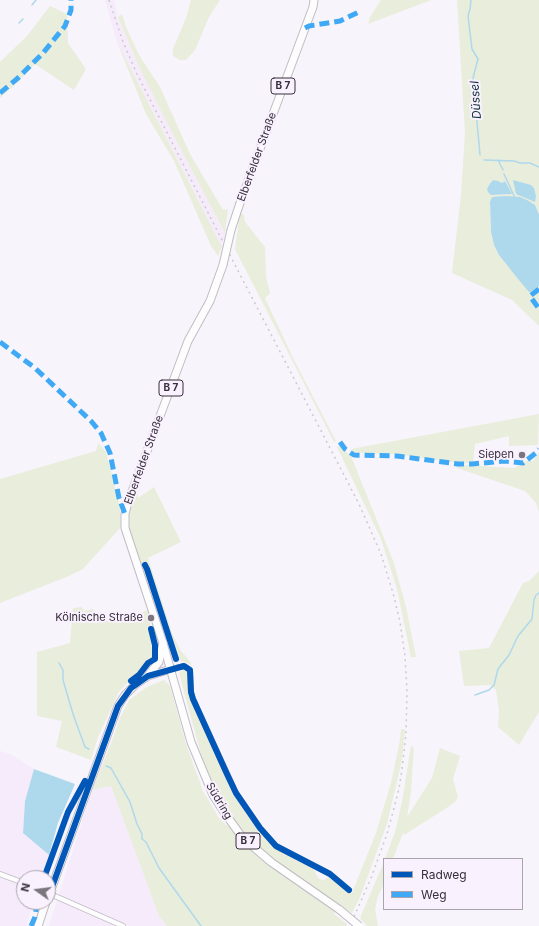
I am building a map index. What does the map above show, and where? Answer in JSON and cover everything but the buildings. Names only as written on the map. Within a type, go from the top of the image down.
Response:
[{"type":"main road","name":"Elberfelder Straße","points":[[171,669],[127,536],[125,528],[125,514],[128,502],[188,341],[216,287],[231,230],[242,197],[313,7],[314,0]]},
{"type":"main road","points":[[56,873],[118,706],[131,688],[155,669],[159,662],[163,643]]},
{"type":"main road","points":[[148,676],[171,669]]},
{"type":"main road","name":"Südring","points":[[171,669],[191,742],[213,795],[224,812],[242,836],[271,862],[340,910],[359,926]]},
{"type":"main road","points":[[38,926],[43,910]]},
{"type":"street","points":[[171,669],[184,666],[190,670],[191,692],[193,699],[227,774],[236,793],[247,810],[270,840],[284,851],[330,874],[349,890]]},
{"type":"street","points":[[0,874],[16,880]]},
{"type":"street","points":[[56,898],[123,926]]},
{"type":"shaded area","points":[[105,0],[114,0],[118,17],[140,69],[225,233],[222,247],[117,42]]},
{"type":"shaded area","points":[[0,751],[10,754],[34,769],[25,801],[23,833],[49,855],[44,870],[16,870],[16,910],[31,910],[27,924],[30,926],[0,926]]},
{"type":"shaded area","points":[[111,786],[159,916],[167,926],[49,926],[54,910],[56,910],[56,904],[92,790]]},
{"type":"green space","points":[[191,0],[220,0],[209,17],[195,50],[186,60],[180,60],[173,56],[173,49],[186,18]]},
{"type":"green space","points":[[381,0],[431,0],[368,24],[370,17]]},
{"type":"green space","points":[[457,0],[539,0],[539,214],[538,210],[531,203],[520,197],[493,197],[490,202],[491,232],[494,245],[499,255],[531,292],[539,286],[539,326],[512,300],[452,273],[461,195],[465,132]],"holes":[[[493,180],[502,183],[505,181],[511,194],[495,195],[487,189]]]},
{"type":"green space","points":[[50,6],[67,14],[68,43],[86,69],[74,90],[35,64],[0,98],[0,62],[27,36]]},
{"type":"green space","points":[[122,14],[126,27],[139,55],[160,87],[190,154],[223,210],[228,209],[225,233],[140,69],[118,17]]},
{"type":"green space","points":[[117,42],[222,247],[218,256],[211,246],[174,161],[146,114]]},
{"type":"green space","points":[[240,213],[244,215],[245,222],[265,247],[266,277],[270,293],[265,298],[293,358],[336,441],[334,442],[235,249]]},
{"type":"green space","points":[[539,414],[538,445],[509,446],[509,436],[475,444],[473,463],[458,463],[396,454],[361,453],[353,452],[351,449]]},
{"type":"green space","points":[[98,443],[106,452],[120,507],[121,527],[83,569],[0,603],[0,479],[96,451]]},
{"type":"green space","points":[[339,446],[351,456],[394,563],[406,607],[416,657],[411,657],[397,589],[381,539],[337,447]]},
{"type":"green space","points":[[539,452],[539,512],[536,503],[525,491],[454,467],[461,465],[514,468],[527,461],[533,461]]},
{"type":"green space","points":[[154,487],[181,542],[148,558],[172,633],[181,651],[192,665],[173,657],[159,612],[132,540],[128,524],[129,509],[137,492],[138,498]]},
{"type":"green space","points":[[539,571],[539,712],[519,745],[498,727],[499,711],[496,690],[490,685],[464,686],[459,651],[489,648],[523,583],[529,581]]},
{"type":"green space","points":[[82,607],[84,611],[93,609],[101,622],[125,618],[148,610],[155,653],[153,664],[146,671],[128,682],[119,692],[98,737],[91,760],[56,747],[62,721],[37,716],[37,652],[70,643],[73,608]]},
{"type":"green space","points":[[183,669],[187,670],[189,674],[188,682],[190,695],[229,783],[240,804],[257,830],[270,844],[286,855],[313,869],[319,879],[324,880],[330,876],[349,894],[352,893],[376,833],[391,783],[401,729],[405,729],[402,760],[387,824],[360,897],[352,913],[277,864],[249,838],[226,811],[214,792],[206,773],[179,673]]},
{"type":"green space","points":[[164,680],[170,686],[186,744],[203,791],[219,818],[226,825],[230,826],[260,858],[335,911],[334,914],[347,924],[346,926],[167,926],[159,916],[111,786],[92,790],[120,718],[129,700],[147,687]]},
{"type":"green space","points":[[411,746],[414,747],[411,792],[407,817],[432,778],[440,748],[460,756],[453,779],[458,797],[456,801],[404,835],[403,833],[393,858],[385,858],[395,832],[402,802]]},
{"type":"green space","points":[[383,864],[383,886],[378,896],[375,909],[378,926],[367,926],[360,918]]},
{"type":"water","points":[[493,180],[502,183],[505,181],[512,194],[491,195],[487,189]]},
{"type":"water","points":[[513,180],[531,185],[534,188],[536,196],[535,202],[516,194]]},
{"type":"water","points":[[492,197],[520,197],[527,200],[535,205],[539,214],[539,286],[531,292],[529,292],[499,255],[494,245],[491,232],[490,202]]},
{"type":"water","points":[[34,769],[75,784],[58,823],[49,855],[23,833],[25,801]]},
{"type":"waterway","points":[[32,5],[36,0]]},
{"type":"waterway","name":"Düssel","points":[[471,0],[468,16],[472,49],[478,59],[473,78],[480,155]]},
{"type":"waterway","points":[[19,23],[23,19]]},
{"type":"waterway","name":"Düssel","points":[[484,160],[530,163],[539,167]]},
{"type":"waterway","points":[[498,160],[503,170]]},
{"type":"waterway","points":[[504,174],[515,198]]},
{"type":"waterway","points":[[475,695],[489,690],[494,685],[498,669],[509,655],[518,636],[532,619],[534,600],[536,595],[539,593]]},
{"type":"waterway","points":[[59,663],[63,670],[63,680],[73,714],[85,747],[89,749]]},
{"type":"waterway","points":[[106,766],[111,768],[130,802],[142,834],[142,839],[146,842],[159,868],[201,926]]},
{"type":"railway","points":[[109,0],[123,42],[137,74],[359,504],[381,554],[393,593],[400,622],[405,656],[407,691],[406,734],[402,769],[399,789],[387,834],[371,878],[350,926]]},
{"type":"marked path","points":[[0,93],[18,78],[43,53],[65,26],[71,10],[71,0]]},
{"type":"marked path","points":[[305,28],[340,21],[359,12]]},
{"type":"marked path","points":[[539,289],[530,296],[539,309]]},
{"type":"marked path","points":[[0,342],[35,368],[91,421],[101,433],[110,453],[119,498],[125,514]]},
{"type":"marked path","points":[[340,442],[345,449],[354,455],[397,456],[458,464],[505,461],[523,463],[539,449]]},
{"type":"marked path","points":[[31,926],[36,910]]},
{"type":"cycle path","points":[[145,565],[176,659]]},
{"type":"cycle path","points":[[131,681],[139,675],[148,663],[155,659],[155,645],[151,629]]},
{"type":"cycle path","points":[[56,876],[118,706],[131,688],[148,676],[184,666],[190,670],[191,692],[193,699],[227,774],[236,793],[260,828],[276,846],[330,874],[349,890]]},
{"type":"cycle path","points":[[47,870],[68,812],[85,781]]},
{"type":"place","name":"Siepen","points":[[522,455]]},
{"type":"place","name":"Kölnische Straße","points":[[151,618]]}]
